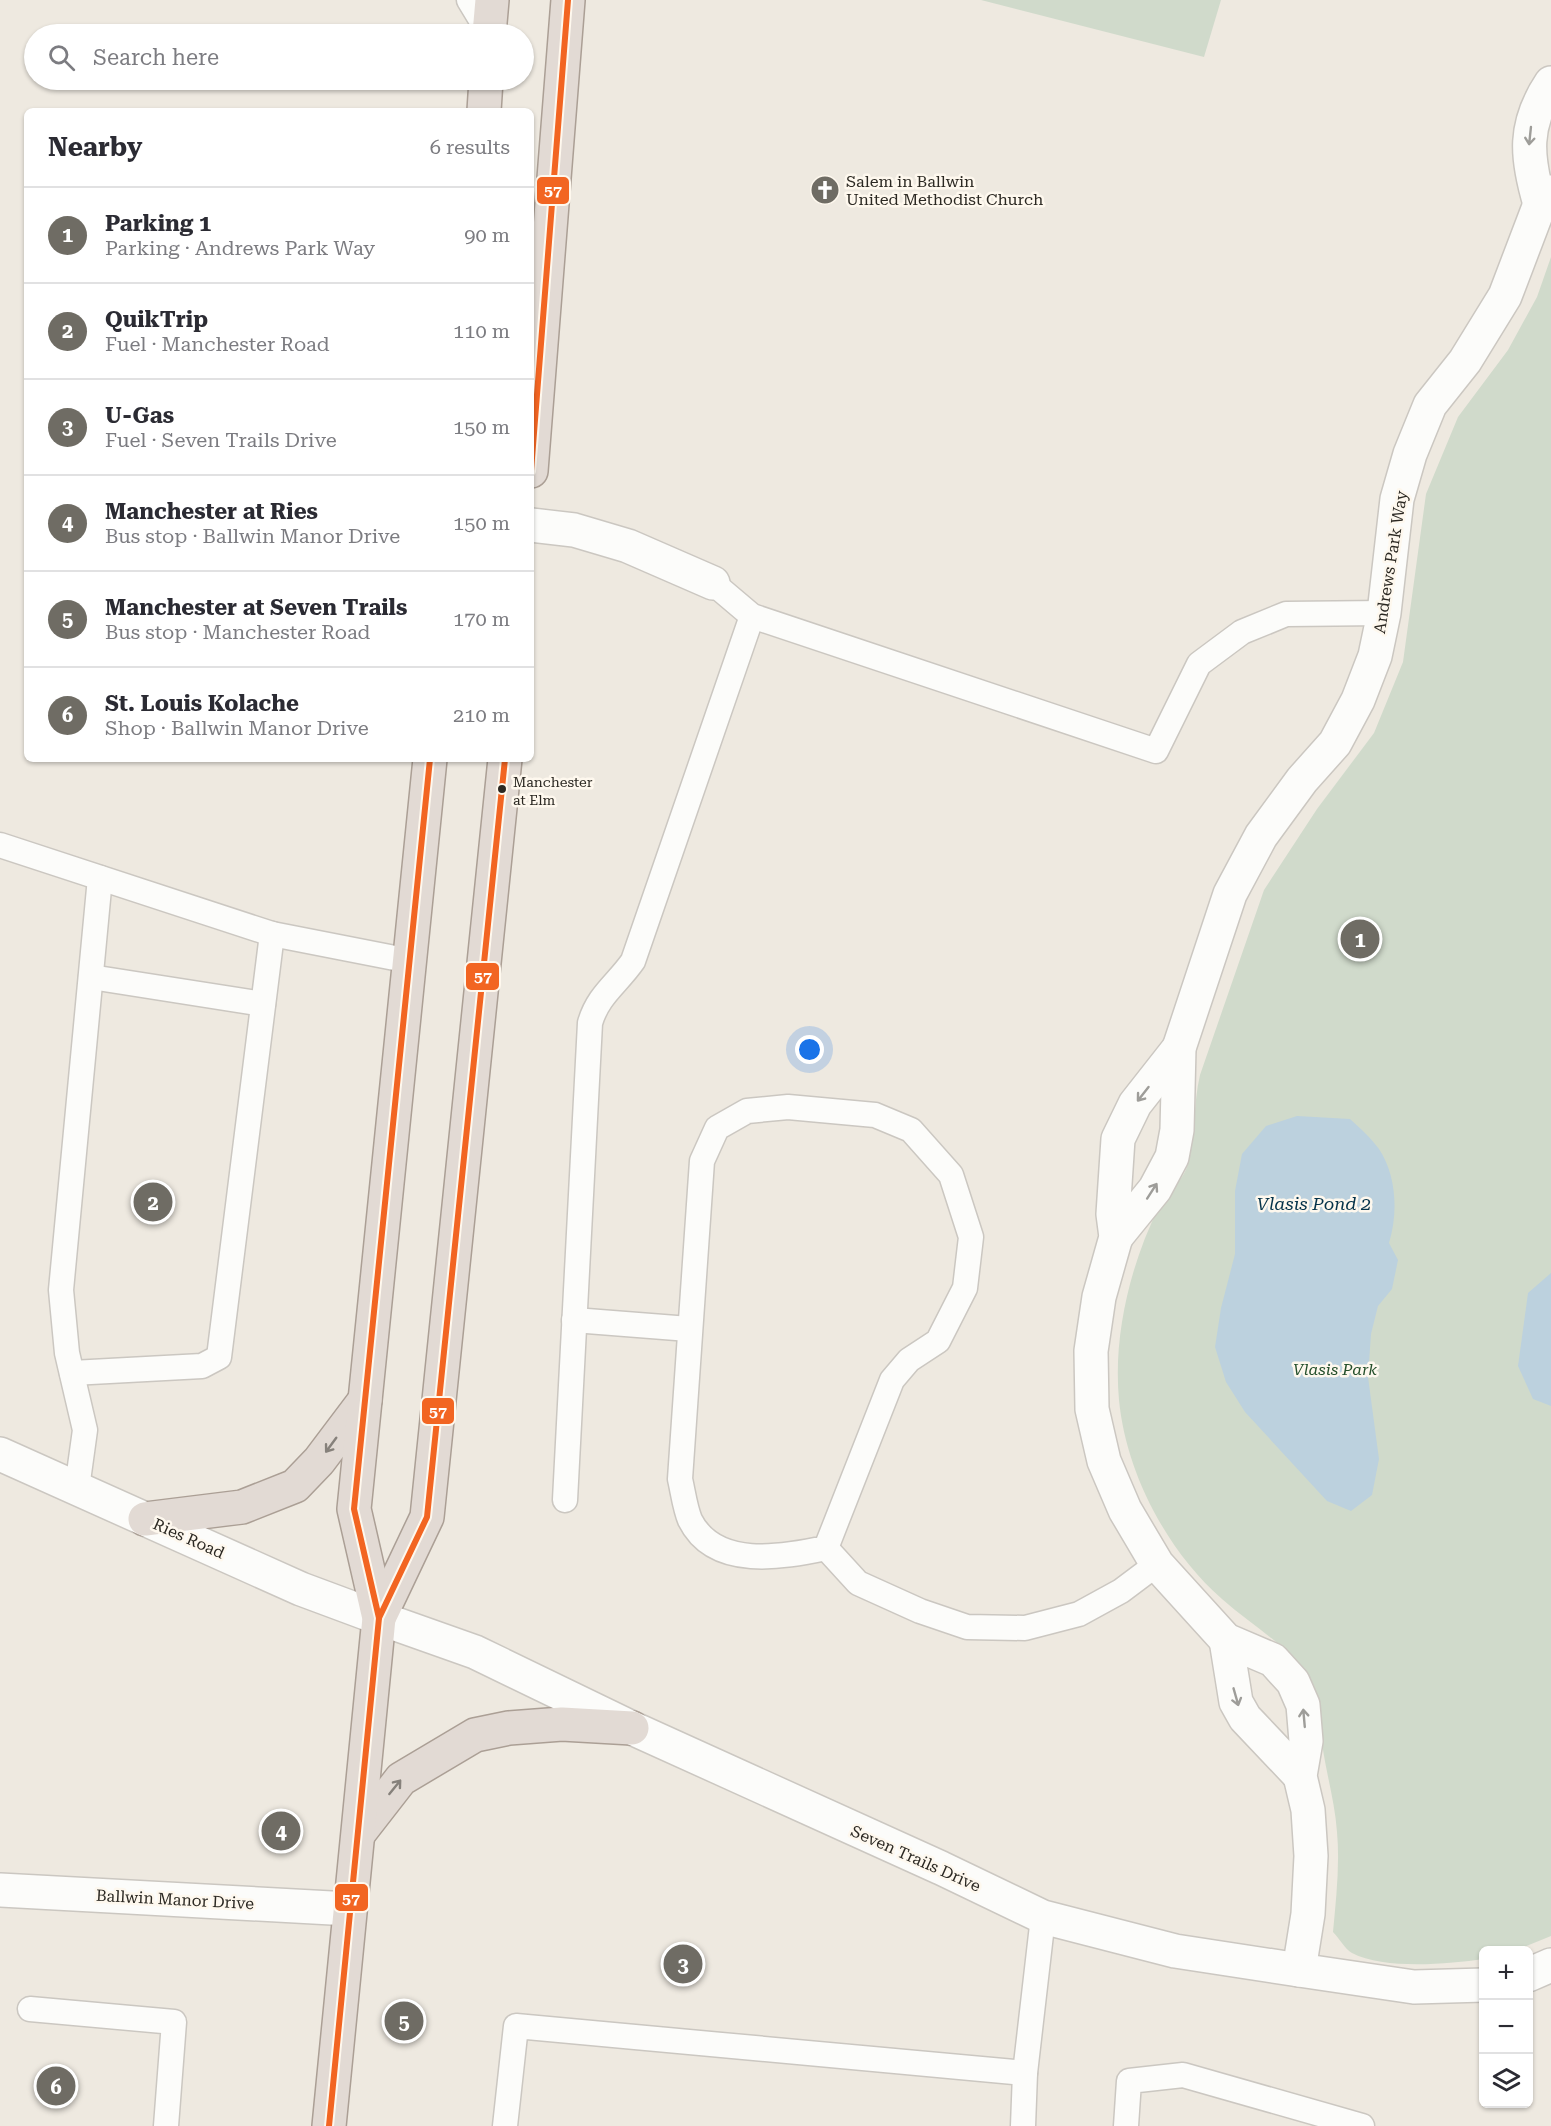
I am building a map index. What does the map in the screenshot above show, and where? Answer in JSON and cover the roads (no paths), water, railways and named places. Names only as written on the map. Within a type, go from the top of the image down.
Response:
[{"type":"highway","points":[[490,24],[492,0]]},
{"type":"highway","points":[[534,433],[568,0]]},
{"type":"highway","points":[[484,108],[485,90]]},
{"type":"highway","points":[[329,2126],[379,1618],[354,1509],[430,762]]},
{"type":"highway","points":[[379,1618],[427,1518],[506,762]]},
{"type":"highway","points":[[145,1519],[242,1507],[295,1485],[319,1461],[366,1398]]},
{"type":"highway","points":[[359,1833],[401,1779],[475,1735],[509,1728],[562,1724],[632,1728]]},
{"type":"street","name":"Andrews Park Way","points":[[1299,1970],[1308,1914],[1311,1856],[1308,1810],[1300,1776],[1306,1741],[1303,1705],[1293,1682],[1273,1660],[1226,1640],[1157,1564],[1125,1510],[1104,1461],[1092,1409],[1091,1351],[1099,1297],[1116,1237],[1155,1188],[1172,1157],[1177,1130],[1179,1048],[1230,894],[1261,836],[1302,780],[1335,743],[1358,700],[1374,656],[1384,614],[1397,499],[1410,454],[1430,405],[1465,361],[1505,296],[1545,198],[1532,176],[1529,145],[1532,120],[1540,99],[1551,83]]},
{"type":"street","points":[[534,525],[574,530],[628,546],[713,583]]},
{"type":"street","name":"Andrews Park Way","points":[[1116,1237],[1113,1214],[1118,1139],[1136,1104],[1179,1048]]},
{"type":"street","name":"Ries Road","points":[[0,1454],[301,1589],[379,1618]]},
{"type":"street","name":"Seven Trails Drive","points":[[379,1618],[475,1652],[632,1728],[941,1868],[1043,1917],[1175,1951],[1414,1987],[1479,1985]]},
{"type":"street","points":[[1226,1640],[1236,1702],[1245,1718],[1300,1776]]},
{"type":"street","name":"Ballwin Manor Drive","points":[[0,1890],[350,1909]]},
{"type":"street","points":[[1533,1973],[1551,1965]]},
{"type":"lane","points":[[469,0],[483,24]]},
{"type":"lane","points":[[713,583],[752,616],[1156,751],[1199,664],[1242,632],[1286,614],[1384,614]]},
{"type":"lane","points":[[565,1500],[590,1023],[595,1005],[620,980],[633,961],[752,616]]},
{"type":"lane","points":[[0,845],[272,934],[410,961]]},
{"type":"lane","points":[[77,1488],[85,1430],[67,1353],[61,1290],[100,878]]},
{"type":"lane","points":[[72,1372],[202,1366],[219,1357],[272,934]]},
{"type":"lane","points":[[91,977],[263,1004]]},
{"type":"lane","points":[[788,1107],[875,1115],[911,1130],[951,1175],[970,1237],[965,1288],[938,1341],[909,1360],[892,1380],[826,1548],[785,1557],[744,1556],[711,1544],[690,1520],[680,1479],[702,1161],[717,1128],[747,1111],[788,1107]]},
{"type":"lane","points":[[574,1320],[689,1329]]},
{"type":"lane","points":[[826,1548],[858,1583],[920,1611],[967,1627],[1025,1628],[1079,1614],[1121,1591],[1157,1564]]},
{"type":"lane","points":[[1023,2126],[1025,2073],[1043,1917]]},
{"type":"lane","points":[[30,2008],[174,2022],[166,2126]]},
{"type":"lane","points":[[505,2126],[516,2026],[1025,2073]]},
{"type":"lane","points":[[1126,2126],[1129,2081],[1183,2074],[1362,2126]]},
{"type":"water","name":"Vlasis Pond 2","points":[[1297,1116],[1350,1119],[1379,1149],[1389,1171],[1394,1195],[1394,1220],[1389,1243],[1398,1260],[1392,1289],[1378,1306],[1371,1334],[1368,1377],[1379,1459],[1372,1495],[1351,1511],[1327,1501],[1245,1412],[1226,1382],[1215,1347],[1221,1308],[1235,1254],[1235,1191],[1242,1154],[1266,1126]]},
{"type":"water","points":[[1551,1273],[1551,1406],[1533,1399],[1518,1366],[1528,1293]]},
{"type":"place","name":"Salem in Ballwin United Methodist Church","points":[[825,190]]},
{"type":"place","name":"Manchester at Elm","points":[[502,789]]},
{"type":"place","name":"Parking 1","points":[[1360,939]]},
{"type":"place","name":"QuikTrip","points":[[153,1202]]},
{"type":"place","name":"Manchester at Ries","points":[[281,1831]]},
{"type":"place","name":"U-Gas","points":[[683,1964]]},
{"type":"place","name":"Manchester at Seven Trails","points":[[404,2021]]},
{"type":"place","name":"St. Louis Kolache","points":[[56,2086]]},
{"type":"park label","name":"Vlasis Park","points":[[1335,1369]]}]
